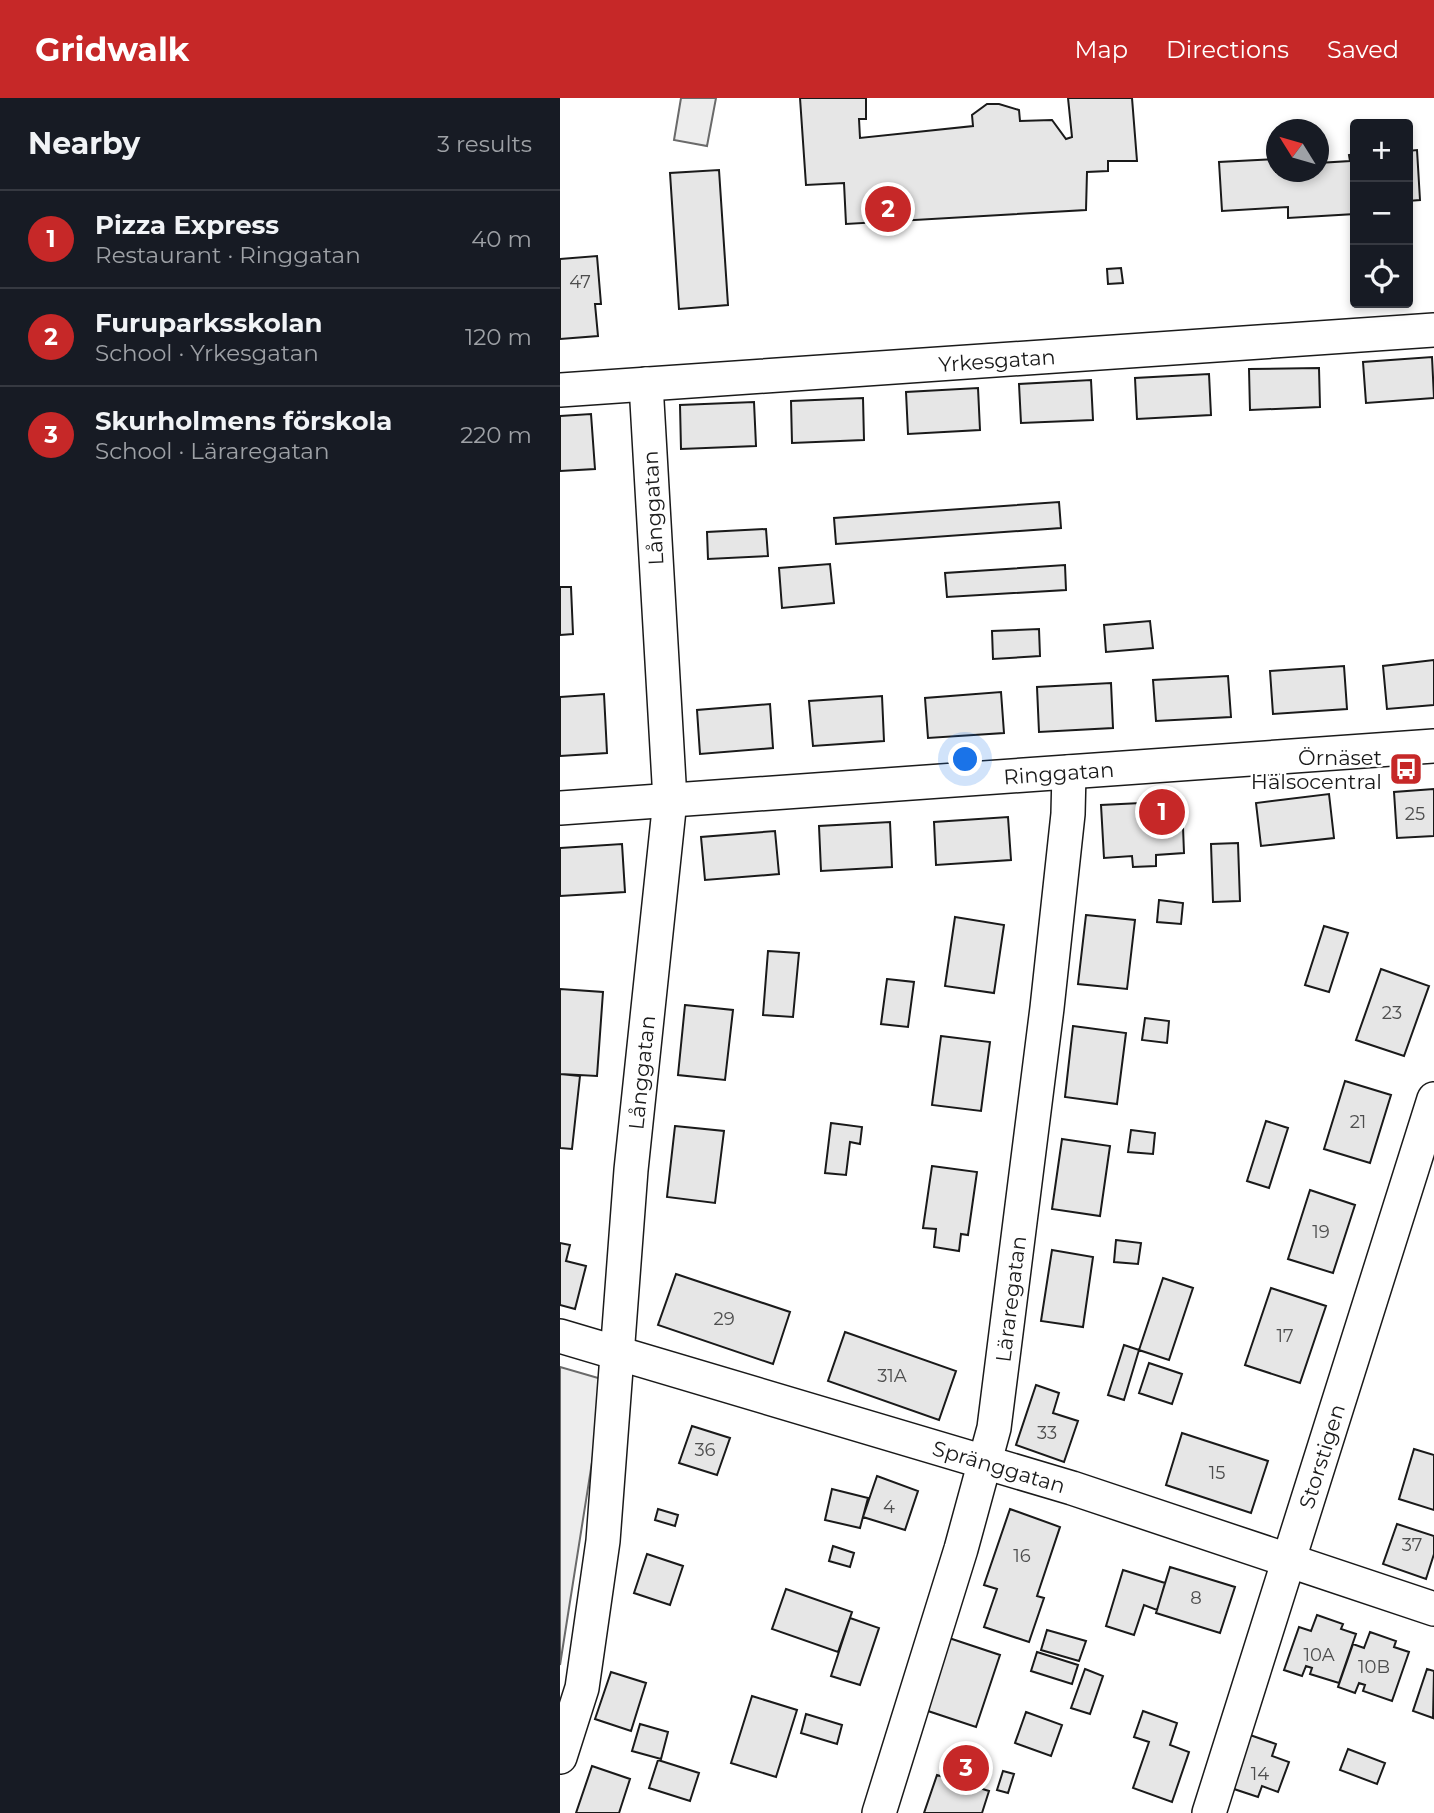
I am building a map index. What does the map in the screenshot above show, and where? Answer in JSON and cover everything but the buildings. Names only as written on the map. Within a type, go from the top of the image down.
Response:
[{"type":"street","name":"Yrkesgatan","points":[[560,390],[1434,330]]},
{"type":"street","name":"Långgatan","points":[[560,1756],[582,1688],[603,1541],[631,1170],[670,800],[646,384]]},
{"type":"street","name":"Ringgatan","points":[[560,808],[1434,746]]},
{"type":"street","name":"Läraregatan","points":[[879,1813],[994,1428],[1047,1008],[1068,814],[1069,772]]},
{"type":"street","name":"Storstigen","points":[[1209,1813],[1434,1099]]},
{"type":"street","name":"Spränggatan","points":[[560,1336],[985,1462],[1434,1609]]},
{"type":"shaded area","points":[[681,98],[716,98],[707,146],[674,140]]},
{"type":"shaded area","points":[[560,1367],[605,1380],[560,1665]]},
{"type":"place","name":"Furuparksskolan","points":[[888,209]]},
{"type":"place","name":"Örnäset Hälsocentral","points":[[1406,769]]},
{"type":"place","name":"Pizza Express","points":[[1162,812]]},
{"type":"place","name":"Skurholmens förskola","points":[[966,1768]]}]
